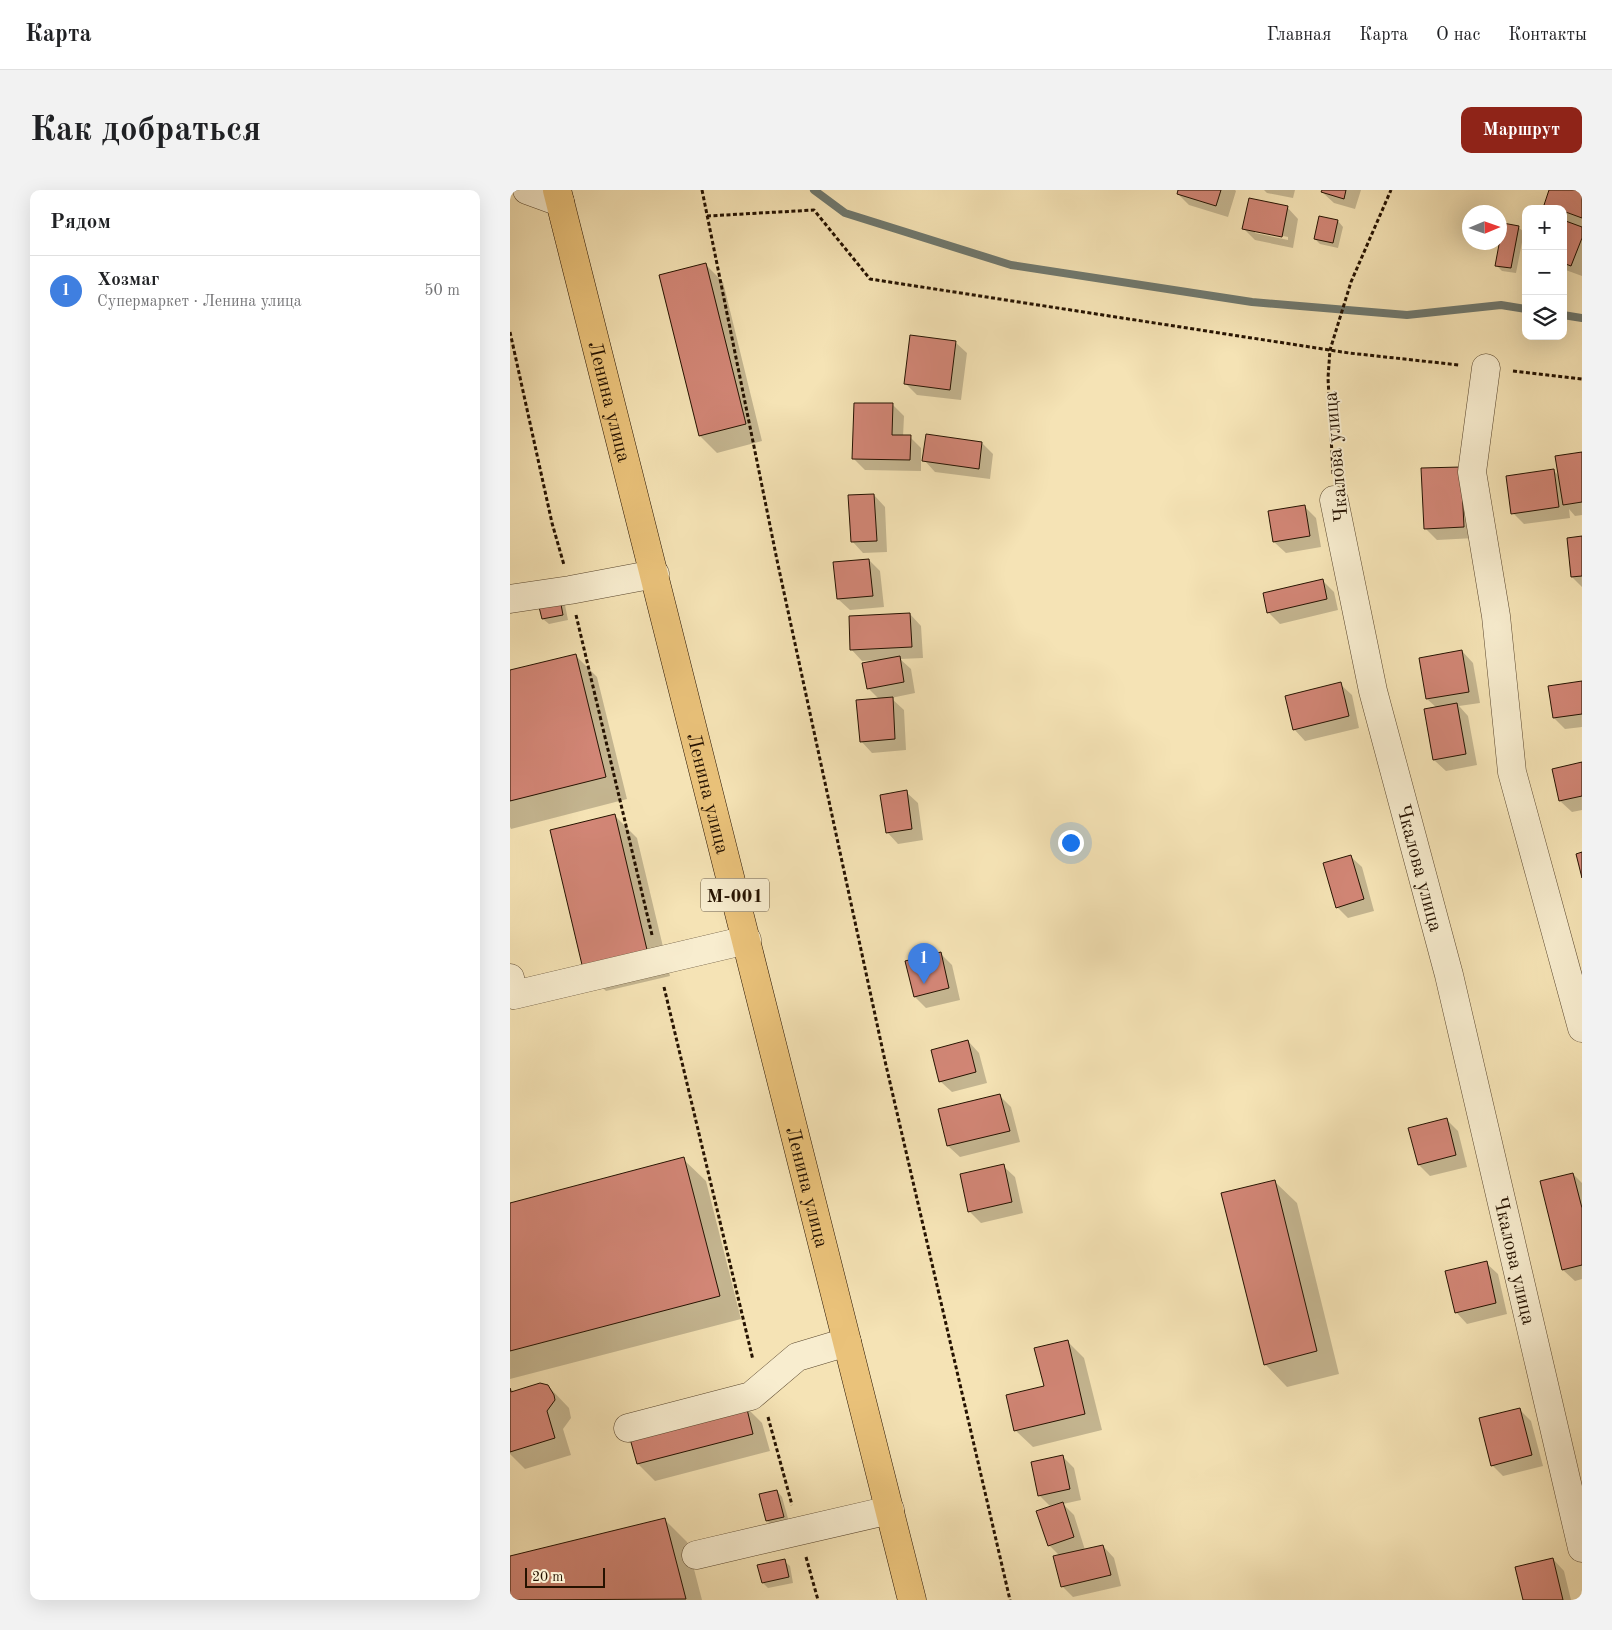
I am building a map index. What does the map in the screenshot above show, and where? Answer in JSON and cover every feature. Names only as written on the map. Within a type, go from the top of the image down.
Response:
[{"type":"main road","name":"Ленина улица","points":[[559,196],[912,1600]]},
{"type":"street","points":[[527,190],[559,196]]},
{"type":"street","points":[[1486,368],[1472,472],[1496,616],[1512,772],[1582,1028]]},
{"type":"street","name":"Чкалова улица","points":[[1334,500],[1373,691],[1449,975],[1582,1548]]},
{"type":"street","points":[[510,599],[655,574]]},
{"type":"street","points":[[510,978],[514,995],[747,940]]},
{"type":"street","points":[[628,1428],[751,1396],[797,1357],[848,1342]]},
{"type":"street","points":[[696,1556],[890,1510]]},
{"type":"path","points":[[702,190],[777,560],[880,1042],[1010,1600]]},
{"type":"path","name":"Чкалова улица","points":[[1334,500],[1328,378],[1330,350],[1351,282],[1391,190]]},
{"type":"path","points":[[707,216],[814,210],[870,279],[1330,350],[1582,379]]},
{"type":"building","points":[[1178,190],[1221,190],[1216,206],[1177,194]]},
{"type":"building","points":[[1322,190],[1346,190],[1344,199],[1321,192]]},
{"type":"building","points":[[1549,190],[1582,190],[1582,218],[1567,212],[1567,205],[1544,205]]},
{"type":"building","points":[[1249,198],[1288,206],[1282,237],[1242,229]]},
{"type":"building","points":[[1319,216],[1338,220],[1333,243],[1314,239]]},
{"type":"building","points":[[1567,221],[1582,227],[1582,238],[1571,266],[1567,264]]},
{"type":"building","points":[[1507,224],[1519,226],[1511,268],[1495,266],[1498,250],[1507,250]]},
{"type":"building","points":[[706,263],[746,424],[699,436],[659,275]]},
{"type":"building","points":[[910,335],[956,341],[950,390],[904,384]]},
{"type":"building","points":[[854,403],[893,403],[892,435],[911,435],[910,460],[852,459]]},
{"type":"building","points":[[926,434],[982,442],[979,469],[922,461]]},
{"type":"building","points":[[1582,452],[1582,502],[1563,505],[1555,456]]},
{"type":"building","points":[[1461,467],[1464,527],[1424,529],[1421,468]]},
{"type":"building","points":[[1554,469],[1559,507],[1511,514],[1506,476]]},
{"type":"building","points":[[874,494],[877,541],[851,542],[848,495]]},
{"type":"building","points":[[1305,505],[1310,536],[1273,542],[1268,511]]},
{"type":"building","points":[[1582,536],[1582,576],[1571,577],[1567,538]]},
{"type":"building","points":[[869,559],[873,596],[837,599],[833,562]]},
{"type":"building","points":[[1323,579],[1327,599],[1267,613],[1263,593]]},
{"type":"building","points":[[560,599],[563,615],[542,619],[538,603]]},
{"type":"building","points":[[910,613],[912,647],[850,650],[849,616]]},
{"type":"building","points":[[1462,650],[1469,692],[1426,699],[1419,658]]},
{"type":"building","points":[[576,654],[606,777],[510,801],[510,670]]},
{"type":"building","points":[[900,656],[904,682],[867,689],[862,663]]},
{"type":"building","points":[[1582,681],[1582,714],[1553,718],[1548,686]]},
{"type":"building","points":[[1341,682],[1349,716],[1293,730],[1285,696]]},
{"type":"building","points":[[893,697],[895,739],[860,742],[856,700]]},
{"type":"building","points":[[1457,703],[1466,754],[1433,760],[1424,709]]},
{"type":"building","points":[[1582,762],[1582,796],[1559,801],[1552,769]]},
{"type":"building","points":[[907,790],[912,829],[886,833],[880,795]]},
{"type":"building","points":[[615,814],[648,954],[583,969],[550,830]]},
{"type":"building","points":[[1582,852],[1582,878],[1576,854]]},
{"type":"building","points":[[1351,855],[1364,899],[1336,908],[1323,863]]},
{"type":"building","points":[[941,952],[949,988],[914,997],[905,961]]},
{"type":"building","points":[[968,1040],[976,1072],[939,1082],[931,1050]]},
{"type":"building","points":[[1000,1094],[1010,1131],[947,1146],[938,1109]]},
{"type":"building","points":[[1447,1118],[1456,1155],[1418,1165],[1408,1128]]},
{"type":"building","points":[[684,1157],[720,1296],[510,1351],[510,1203]]},
{"type":"building","points":[[1004,1164],[1012,1202],[968,1212],[960,1174]]},
{"type":"building","points":[[1573,1173],[1582,1208],[1582,1265],[1562,1270],[1540,1181]]},
{"type":"building","points":[[1275,1180],[1317,1351],[1264,1365],[1221,1193]]},
{"type":"building","points":[[1487,1261],[1496,1303],[1455,1313],[1445,1271]]},
{"type":"building","points":[[1068,1340],[1085,1414],[1014,1431],[1006,1395],[1044,1386],[1034,1348]]},
{"type":"building","points":[[540,1383],[548,1385],[554,1395],[555,1400],[547,1411],[555,1438],[510,1452],[510,1388],[511,1392]]},
{"type":"building","points":[[746,1405],[753,1434],[637,1464],[629,1435]]},
{"type":"building","points":[[1520,1408],[1532,1455],[1491,1466],[1479,1418]]},
{"type":"building","points":[[1063,1455],[1070,1489],[1038,1496],[1031,1462]]},
{"type":"building","points":[[777,1490],[784,1517],[766,1521],[759,1494]]},
{"type":"building","points":[[1063,1502],[1074,1537],[1048,1546],[1036,1511]]},
{"type":"building","points":[[665,1518],[686,1599],[510,1600],[510,1556]]},
{"type":"building","points":[[1103,1545],[1111,1575],[1061,1587],[1053,1556]]},
{"type":"building","points":[[1553,1558],[1563,1600],[1523,1600],[1515,1567]]},
{"type":"building","points":[[785,1559],[789,1577],[762,1583],[757,1565]]},
{"type":"waterway","points":[[814,190],[845,213],[1011,265],[1252,302],[1407,315],[1501,305],[1522,308]]},
{"type":"waterway","points":[[1567,316],[1582,318]]},
{"type":"place","name":"Хозмаг","points":[[924,984]]}]
